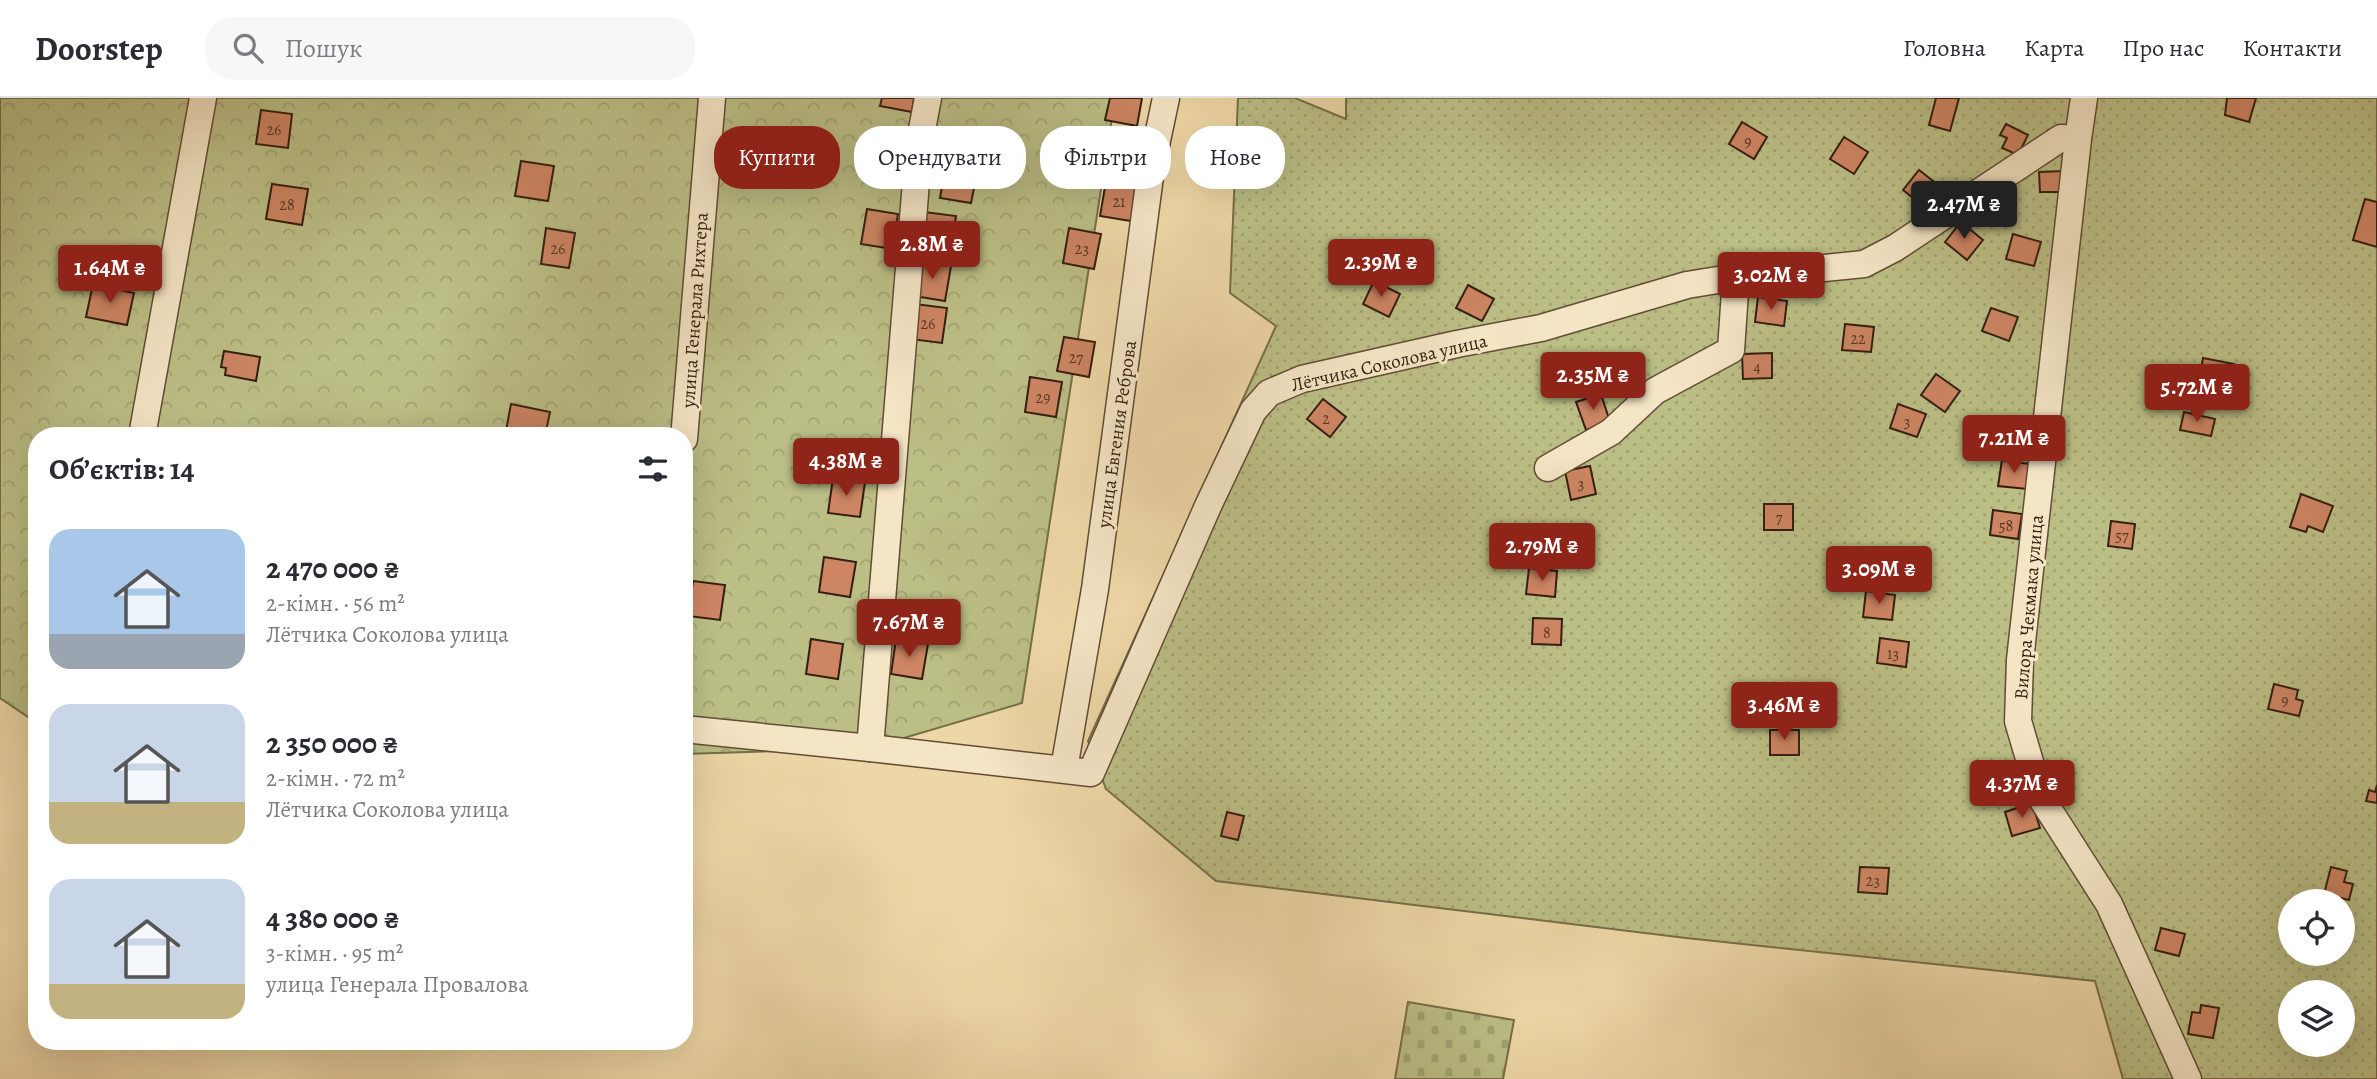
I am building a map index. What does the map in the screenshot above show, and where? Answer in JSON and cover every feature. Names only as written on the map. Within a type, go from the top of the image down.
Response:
[{"type":"street","points":[[144,427],[203,98]]},
{"type":"street","name":"улица Генерала Рихтера","points":[[685,427],[712,98]]},
{"type":"street","points":[[870,748],[918,158],[929,98]]},
{"type":"street","name":"улица Евгения Реброва","points":[[1064,769],[1095,589],[1151,169],[1166,98]]},
{"type":"street","name":"Вилора Чекмака улица","points":[[2084,98],[2021,646],[2018,721],[2040,796],[2109,904],[2188,1079]]},
{"type":"street","name":"Лётчика Соколова улица","points":[[1064,769],[1091,774],[1208,506],[1254,411],[1269,393],[1302,379],[1444,346],[1541,328],[1687,285],[1736,277],[1864,264],[1895,248],[2061,138],[2078,139]]},
{"type":"street","points":[[1548,468],[1611,432],[1655,391],[1731,350],[1736,277]]},
{"type":"street","points":[[693,730],[1064,769]]},
{"type":"green space","points":[[0,98],[1115,98],[1111,126],[1040,126],[1040,189],[1101,189],[1022,703],[870,748],[693,754],[693,427],[28,427],[28,717],[0,698]]},
{"type":"green space","points":[[1238,98],[1295,98],[1346,119],[1346,98],[2377,98],[2377,1079],[2123,1079],[2095,981],[1686,938],[1216,881],[1106,789],[1088,741],[1276,326],[1230,293],[1234,189],[1285,189],[1285,126],[1237,126]]},
{"type":"green space","points":[[1408,1002],[1514,1020],[1503,1079],[1395,1079]]},
{"type":"building","points":[[882,98],[914,98],[912,112],[880,106]]},
{"type":"building","points":[[1110,98],[1142,98],[1137,126],[1105,120]]},
{"type":"building","points":[[1936,98],[1959,98],[1950,131],[1929,125]]},
{"type":"building","points":[[2227,98],[2256,98],[2249,122],[2225,115]]},
{"type":"building","points":[[261,110],[292,114],[288,148],[256,144]]},
{"type":"building","points":[[1742,122],[1767,137],[1754,159],[1729,144]]},
{"type":"building","points":[[2006,124],[2028,135],[2018,155],[2002,148],[2007,138],[2000,135]]},
{"type":"building","points":[[1844,137],[1868,152],[1854,174],[1830,159]]},
{"type":"building","points":[[521,161],[554,166],[548,201],[515,196]]},
{"type":"building","points":[[1919,170],[1942,188],[1926,208],[1903,190]]},
{"type":"building","points":[[2064,171],[2062,192],[2040,192],[2039,172]]},
{"type":"building","points":[[272,184],[308,189],[302,225],[266,219]]},
{"type":"building","points":[[942,189],[974,189],[971,203],[940,198]]},
{"type":"building","points":[[1105,189],[1137,189],[1131,221],[1100,216]]},
{"type":"building","points":[[2365,199],[2377,202],[2377,247],[2353,240]]},
{"type":"building","points":[[867,209],[898,214],[893,249],[861,244]]},
{"type":"building","points":[[924,212],[956,216],[951,251],[919,247]]},
{"type":"building","points":[[1961,222],[1983,240],[1967,260],[1945,242]]},
{"type":"building","points":[[546,228],[575,233],[569,268],[541,264]]},
{"type":"building","points":[[1069,228],[1101,234],[1094,269],[1063,263]]},
{"type":"building","points":[[2013,234],[2041,242],[2034,266],[2006,259]]},
{"type":"building","points":[[919,261],[951,266],[945,301],[914,296]]},
{"type":"building","points":[[1374,281],[1400,294],[1389,317],[1363,304]]},
{"type":"building","points":[[93,284],[134,293],[127,325],[86,317]]},
{"type":"building","points":[[1468,285],[1494,299],[1482,321],[1456,308]]},
{"type":"building","points":[[1758,297],[1787,301],[1784,326],[1755,322]]},
{"type":"building","points":[[915,304],[947,308],[942,343],[910,339]]},
{"type":"building","points":[[1991,308],[2018,317],[2009,341],[1982,331]]},
{"type":"building","points":[[1845,324],[1874,327],[1871,352],[1842,350]]},
{"type":"building","points":[[1064,337],[1095,342],[1089,377],[1057,371]]},
{"type":"building","points":[[224,351],[260,357],[256,381],[225,375],[226,368],[221,367]]},
{"type":"building","points":[[1772,353],[1772,378],[1743,379],[1742,354]]},
{"type":"building","points":[[2203,358],[2234,364],[2228,392],[2198,386]]},
{"type":"building","points":[[1936,374],[1960,391],[1945,412],[1921,395]]},
{"type":"building","points":[[1030,377],[1062,382],[1056,417],[1025,412]]},
{"type":"building","points":[[1601,394],[1610,422],[1586,430],[1576,402]]},
{"type":"building","points":[[1323,399],[1346,417],[1330,437],[1307,419]]},
{"type":"building","points":[[511,404],[550,412],[547,427],[507,427]]},
{"type":"building","points":[[1898,404],[1926,414],[1917,437],[1890,428]]},
{"type":"building","points":[[2184,412],[2215,419],[2211,436],[2180,430]]},
{"type":"building","points":[[2002,460],[2030,464],[2027,489],[1998,486]]},
{"type":"building","points":[[1590,466],[1596,494],[1571,500],[1565,471]]},
{"type":"building","points":[[833,478],[865,482],[860,517],[828,513]]},
{"type":"building","points":[[2301,494],[2333,506],[2323,532],[2308,526],[2306,532],[2290,527]]},
{"type":"building","points":[[1764,504],[1793,504],[1793,530],[1764,530]]},
{"type":"building","points":[[1993,510],[2022,514],[2018,539],[1990,535]]},
{"type":"building","points":[[2111,521],[2135,524],[2132,549],[2108,546]]},
{"type":"building","points":[[824,557],[856,562],[850,597],[819,592]]},
{"type":"building","points":[[1529,568],[1557,571],[1555,597],[1526,594]]},
{"type":"building","points":[[693,581],[725,585],[720,620],[693,617]]},
{"type":"building","points":[[1866,591],[1895,595],[1892,620],[1863,617]]},
{"type":"building","points":[[1533,618],[1562,619],[1561,645],[1532,644]]},
{"type":"building","points":[[1880,638],[1909,642],[1906,667],[1877,663]]},
{"type":"building","points":[[811,639],[843,644],[838,679],[806,674]]},
{"type":"building","points":[[896,639],[928,644],[922,679],[891,674]]},
{"type":"building","points":[[1763,683],[1792,684],[1791,709],[1763,709]]},
{"type":"building","points":[[2274,684],[2298,690],[2296,699],[2303,701],[2299,716],[2268,709]]},
{"type":"building","points":[[1770,730],[1799,730],[1799,755],[1770,755]]},
{"type":"building","points":[[2377,785],[2377,803],[2366,801],[2369,790],[2375,792]]},
{"type":"building","points":[[2032,803],[2040,828],[2012,836],[2005,812]]},
{"type":"building","points":[[1227,812],[1244,816],[1238,840],[1221,836]]},
{"type":"building","points":[[1860,867],[1889,868],[1887,894],[1858,892]]},
{"type":"building","points":[[2331,867],[2347,871],[2344,882],[2353,884],[2352,889],[2325,889]]},
{"type":"building","points":[[2161,928],[2185,934],[2179,956],[2155,950]]},
{"type":"building","points":[[2201,1005],[2219,1008],[2213,1038],[2188,1034],[2192,1012],[2200,1013]]}]
